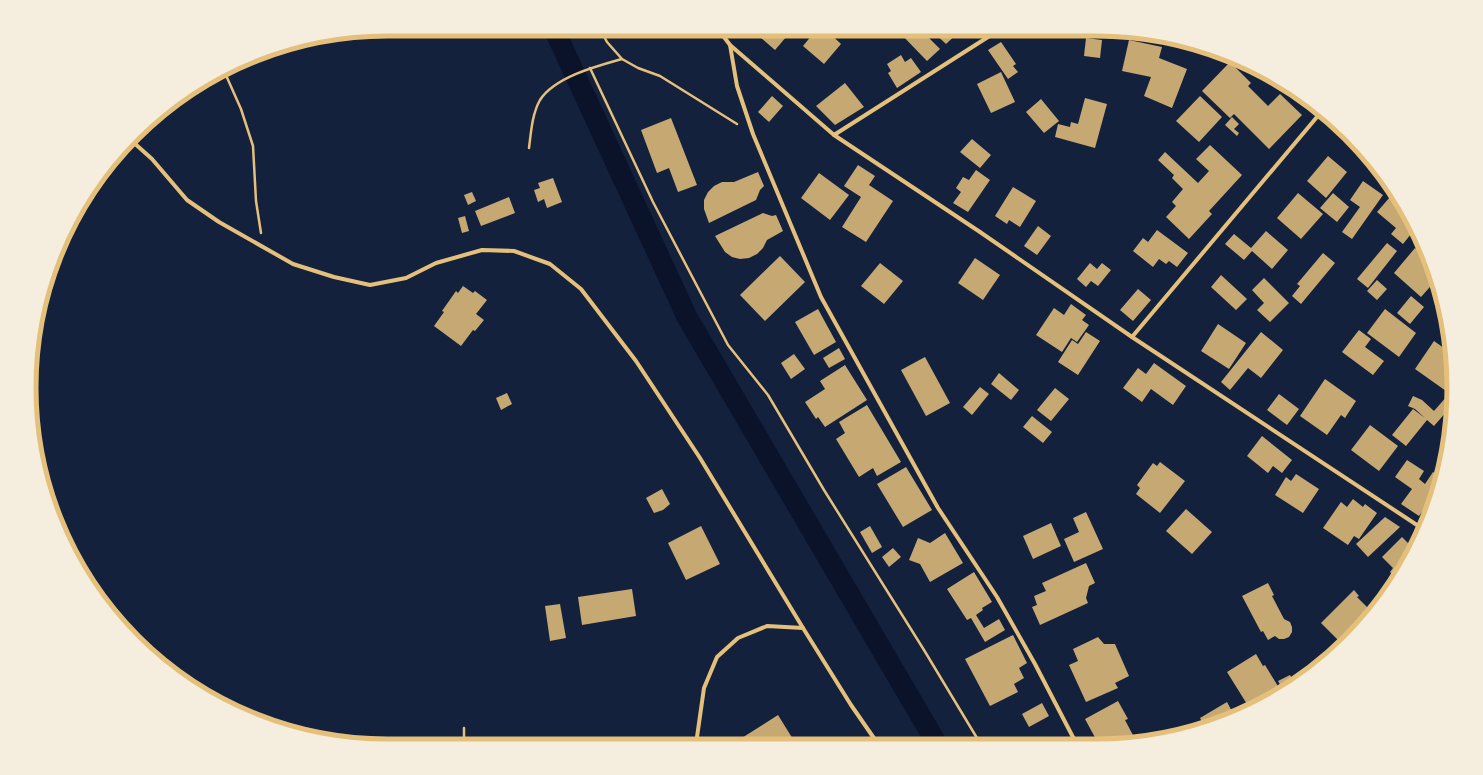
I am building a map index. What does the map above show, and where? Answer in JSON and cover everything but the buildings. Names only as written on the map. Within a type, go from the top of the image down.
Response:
[{"type":"street","points":[[724,36],[730,44],[834,135],[980,232],[1132,337],[1418,526]]},
{"type":"street","points":[[834,135],[991,36]]},
{"type":"street","points":[[730,44],[737,86],[753,134],[821,297],[938,508],[997,597],[1035,664],[1074,739]]},
{"type":"street","points":[[1132,337],[1318,116]]},
{"type":"street","points":[[135,144],[152,160],[187,200],[219,222],[293,264],[334,277],[370,285],[406,278],[436,263],[482,250],[514,251],[550,264],[581,289],[636,361],[700,458],[803,628],[851,705],[875,739]]},
{"type":"street","points":[[697,739],[704,688],[717,657],[738,638],[767,626],[803,628]]},
{"type":"path","points":[[604,36],[622,60],[660,76],[753,134]]},
{"type":"path","points":[[529,148],[532,123],[539,101],[549,89],[590,68],[622,60]]},
{"type":"path","points":[[590,68],[653,202],[728,345],[768,395],[824,490],[920,643],[978,739]]},
{"type":"path","points":[[226,75],[241,109],[254,146],[256,201],[264,248]]},
{"type":"path","points":[[464,728],[464,739]]},
{"type":"waterway","points":[[557,36],[687,317],[934,739]]}]
